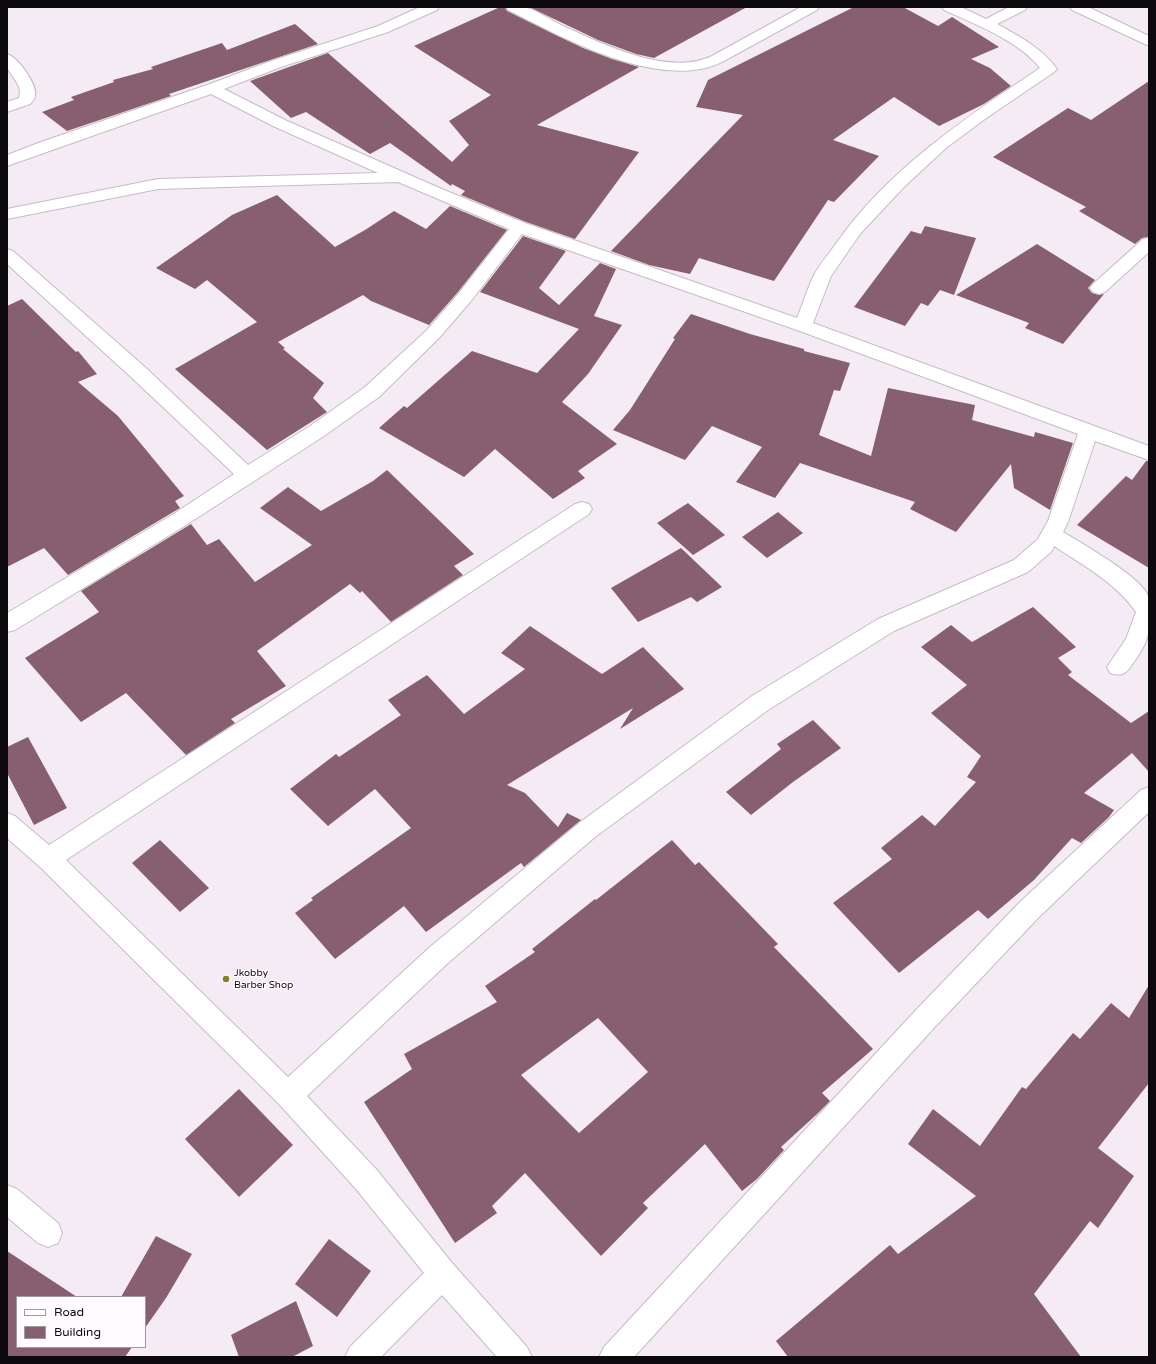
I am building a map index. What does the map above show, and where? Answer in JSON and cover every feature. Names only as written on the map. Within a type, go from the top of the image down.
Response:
[{"type":"street","points":[[7,161],[47,145],[212,88],[276,64],[383,29],[432,7]]},
{"type":"street","points":[[513,7],[556,28],[631,58],[662,67],[683,68],[707,64],[812,7]]},
{"type":"street","points":[[804,326],[823,275],[854,230],[898,183],[940,145],[978,116],[1049,69],[1045,61],[1033,51],[986,24],[949,7]]},
{"type":"street","points":[[986,24],[1020,7]]},
{"type":"street","points":[[1077,7],[1149,42]]},
{"type":"street","points":[[7,58],[27,86],[28,94],[24,101],[7,107]]},
{"type":"street","points":[[212,88],[236,102],[279,123],[519,227],[804,326],[1149,453]]},
{"type":"street","points":[[7,214],[158,184],[403,178]]},
{"type":"street","points":[[7,624],[179,520],[317,431],[372,392],[434,334],[465,297],[519,227]]},
{"type":"street","points":[[1098,288],[1149,243]]},
{"type":"street","points":[[7,254],[140,373],[247,475]]},
{"type":"street","points":[[288,1095],[439,955],[587,830],[760,703],[886,625],[1021,566],[1045,545],[1058,522],[1089,430]]},
{"type":"street","points":[[48,859],[582,509]]},
{"type":"street","points":[[1052,534],[1120,579],[1135,594],[1147,611],[1135,643],[1118,667]]},
{"type":"street","points":[[614,1357],[934,1009],[1030,910],[1149,797]]},
{"type":"street","points":[[7,823],[48,859],[288,1095],[366,1179],[443,1274],[517,1357]]},
{"type":"street","points":[[7,1199],[48,1233]]},
{"type":"street","points":[[360,1357],[443,1274]]},
{"type":"building","points":[[500,7],[505,7],[507,11],[583,48],[639,67],[537,125],[639,152],[575,239],[526,222],[461,195],[465,191],[452,184],[451,186],[390,143],[370,154],[306,112],[291,118],[250,81],[328,53],[452,162],[469,145],[449,121],[491,95],[414,46]]},
{"type":"building","points":[[529,7],[747,7],[654,58],[636,54],[598,40]]},
{"type":"building","points":[[854,7],[903,7],[938,26],[952,17],[999,47],[971,59],[990,68],[1011,86],[984,104],[939,126],[894,97],[833,140],[879,156],[834,202],[828,200],[774,281],[699,258],[690,274],[649,265],[611,251],[743,115],[696,107],[708,80]]},
{"type":"building","points":[[295,24],[318,44],[169,94],[171,96],[67,131],[42,112],[74,100],[71,97],[114,82],[113,80],[153,69],[151,67],[222,43],[227,50]]},
{"type":"building","points":[[1149,81],[1149,237],[1142,238],[1135,244],[1079,211],[1086,207],[993,157],[1068,108],[1091,120]]},
{"type":"building","points":[[277,195],[335,247],[394,211],[426,229],[450,206],[507,230],[458,292],[429,325],[371,301],[363,295],[278,342],[285,348],[283,349],[324,383],[313,398],[327,412],[267,450],[175,369],[257,322],[207,280],[195,289],[156,268],[232,215]]},
{"type":"building","points":[[925,226],[976,238],[954,295],[940,290],[928,306],[921,303],[905,326],[854,307],[911,231],[921,234]]},
{"type":"building","points":[[523,236],[566,251],[539,288],[559,305],[600,263],[616,269],[594,316],[622,325],[588,374],[562,402],[617,444],[578,471],[585,478],[553,499],[495,449],[464,477],[379,428],[404,406],[407,408],[472,351],[537,373],[579,329],[480,292]]},
{"type":"building","points":[[1037,244],[1095,280],[1088,288],[1092,293],[1099,295],[1104,294],[1063,344],[1025,328],[1029,323],[956,295]]},
{"type":"building","points":[[22,299],[76,352],[78,351],[97,374],[78,382],[118,416],[184,496],[175,501],[180,508],[68,575],[44,548],[7,567],[7,306]]},
{"type":"building","points":[[691,314],[750,334],[804,349],[804,351],[850,363],[840,391],[834,390],[819,435],[871,456],[888,388],[975,405],[972,420],[1034,437],[1035,432],[1073,443],[1050,510],[1014,488],[1011,464],[956,532],[910,509],[915,502],[800,463],[775,498],[736,482],[762,447],[712,426],[685,460],[613,430],[630,410],[675,339],[673,338]]},
{"type":"building","points":[[1146,461],[1149,461],[1149,568],[1077,525],[1126,476],[1132,480]]},
{"type":"building","points":[[387,470],[474,554],[454,566],[463,575],[391,622],[362,591],[360,593],[350,584],[257,651],[286,686],[231,719],[235,723],[186,755],[126,693],[81,722],[25,658],[99,612],[81,591],[191,524],[207,545],[219,539],[255,582],[312,545],[260,508],[288,487],[321,511],[373,481]]},
{"type":"building","points":[[688,503],[725,535],[693,555],[657,523]]},
{"type":"building","points":[[778,512],[803,533],[767,558],[742,537]]},
{"type":"building","points":[[681,548],[722,587],[697,602],[691,597],[638,622],[611,588]]},
{"type":"building","points":[[1033,607],[1076,647],[1058,658],[1072,672],[1068,675],[1131,723],[1149,711],[1149,772],[1132,753],[1084,793],[1114,810],[1109,817],[1081,843],[1072,838],[1034,880],[988,919],[978,910],[899,973],[833,903],[892,859],[881,848],[922,815],[935,826],[976,782],[967,777],[981,756],[931,713],[967,685],[921,647],[951,625],[972,642]]},
{"type":"building","points":[[530,626],[602,674],[643,647],[684,689],[620,729],[633,708],[507,785],[525,793],[558,827],[567,813],[581,820],[524,867],[521,863],[426,932],[404,906],[335,959],[295,913],[313,900],[311,898],[411,828],[375,789],[328,826],[290,789],[336,754],[339,757],[401,715],[388,700],[427,675],[464,714],[525,669],[501,653]]},
{"type":"building","points":[[813,720],[841,748],[793,782],[751,815],[726,792],[781,749],[777,744]]},
{"type":"building","points":[[28,737],[67,808],[34,825],[7,773],[7,747]]},
{"type":"building","points":[[160,840],[209,888],[180,912],[132,863]]},
{"type":"building","points":[[672,840],[695,865],[699,862],[778,944],[774,947],[873,1049],[822,1093],[830,1101],[781,1147],[784,1150],[757,1179],[742,1191],[705,1144],[643,1203],[648,1208],[601,1256],[525,1173],[492,1206],[497,1213],[455,1243],[364,1102],[412,1069],[404,1054],[497,1002],[485,986],[535,952],[532,949],[595,899],[596,900]],"holes":[[[598,1018],[648,1072],[579,1133],[521,1075]]]},
{"type":"building","points":[[1149,985],[1149,1083],[1098,1148],[1134,1176],[1098,1228],[1090,1221],[1034,1294],[1081,1357],[788,1357],[776,1341],[890,1245],[898,1254],[976,1196],[908,1144],[933,1109],[980,1146],[1022,1087],[1026,1089],[1073,1033],[1080,1039],[1111,1003],[1129,1018]]},
{"type":"building","points":[[239,1089],[293,1145],[239,1197],[185,1139]]},
{"type":"building","points":[[156,1236],[192,1254],[166,1298],[146,1327],[146,1296],[122,1296]]},
{"type":"building","points":[[329,1239],[371,1271],[337,1317],[295,1284]]},
{"type":"building","points":[[7,1251],[75,1296],[16,1296],[16,1348],[131,1348],[125,1357],[7,1357]]},
{"type":"building","points":[[296,1301],[313,1346],[292,1357],[239,1357],[231,1335]]},
{"type":"place","name":"Jkobby Barber Shop","points":[[226,979]]}]
